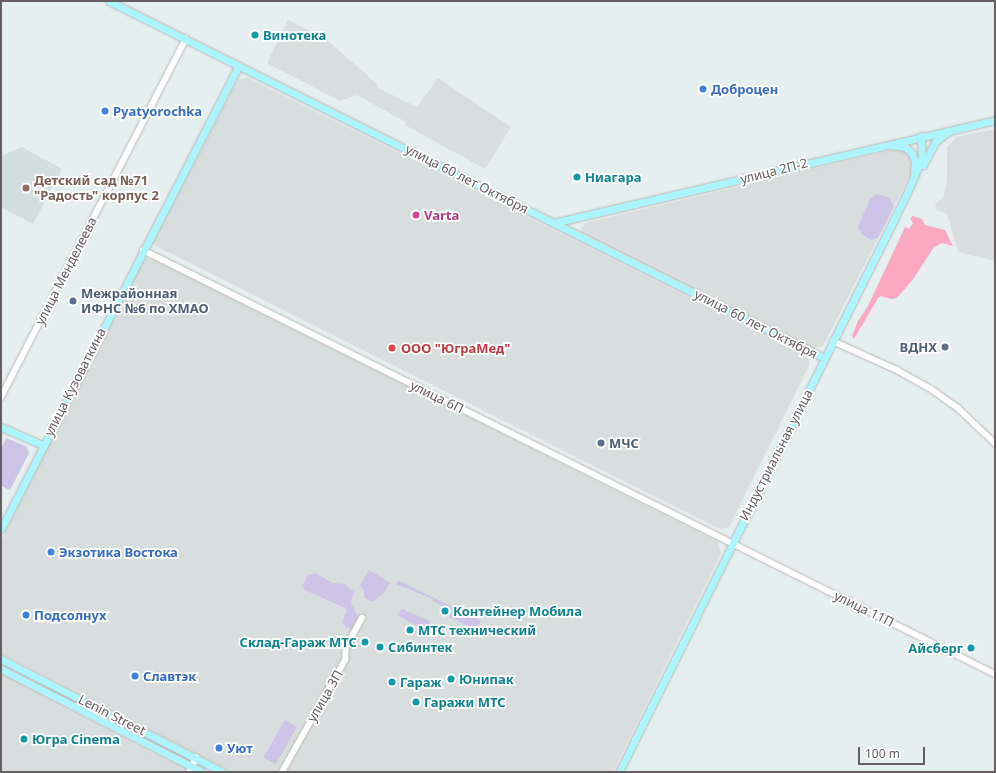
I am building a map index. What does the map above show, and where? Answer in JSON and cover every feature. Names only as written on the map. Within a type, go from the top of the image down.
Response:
[{"type":"main road","name":"улица 60 лет Октября","points":[[109,1],[824,358]]},
{"type":"main road","name":"улица Кузоваткина","points":[[1,529],[143,250],[239,66]]},
{"type":"main road","name":"улица 2П-2","points":[[553,223],[956,127],[995,120]]},
{"type":"main road","points":[[907,193],[936,141],[956,127]]},
{"type":"main road","name":"Индустриальная улица","points":[[619,772],[907,193],[922,158],[921,136]]},
{"type":"main road","points":[[881,145],[905,147],[912,153],[915,167],[907,193]]},
{"type":"main road","points":[[1,427],[43,445]]},
{"type":"main road","name":"Lenin Street","points":[[1,658],[223,772]]},
{"type":"main road","name":"Lenin Street","points":[[1,669],[190,769],[202,772]]},
{"type":"main road","points":[[38,688],[42,680]]},
{"type":"street","name":"улица Менделеева","points":[[1,397],[186,39]]},
{"type":"street","name":"улица 6П","points":[[143,250],[732,544]]},
{"type":"street","points":[[833,341],[897,370],[931,389],[958,408],[995,443]]},
{"type":"street","name":"улица 11П","points":[[732,544],[995,674]]},
{"type":"street","name":"улица 3П","points":[[282,772],[345,660],[346,647],[362,618]]},
{"type":"street","points":[[190,769],[196,758]]},
{"type":"shaded area","points":[[288,20],[327,40],[376,83],[378,88],[417,107],[438,78],[511,127],[485,169],[405,125],[406,122],[357,95],[340,101],[267,63]]},
{"type":"shaded area","points":[[248,78],[808,356],[810,364],[729,527],[720,529],[152,244],[238,79]]},
{"type":"shaded area","points":[[995,129],[995,261],[958,252],[947,213],[937,211],[935,205],[943,197],[947,182],[947,147],[957,137]]},
{"type":"shaded area","name":"Детский сад №71 \"Радость\" корпус 2","points":[[22,147],[62,169],[33,224],[1,207],[1,156]]},
{"type":"shaded area","points":[[896,149],[905,151],[912,158],[911,173],[823,346],[814,349],[581,232],[581,228],[586,223]]},
{"type":"shaded area","points":[[876,194],[889,197],[894,207],[878,238],[871,240],[861,234],[858,227],[870,199]]},
{"type":"shaded area","points":[[913,216],[922,219],[925,225],[945,230],[953,246],[942,243],[934,247],[914,278],[897,298],[891,299],[881,296],[878,298],[854,339],[852,336],[858,321],[868,306],[905,227],[909,229],[913,223],[910,218]]},
{"type":"shaded area","points":[[147,258],[155,260],[718,542],[721,553],[613,772],[232,772],[1,654],[1,541],[141,261]]},
{"type":"shaded area","points":[[6,438],[27,447],[29,453],[10,490],[1,486],[1,449]]},
{"type":"shaded area","points":[[369,570],[390,583],[384,593],[372,602],[364,598],[364,590],[360,586]]},
{"type":"shaded area","points":[[316,573],[332,583],[344,584],[354,592],[351,603],[358,617],[351,629],[346,627],[342,622],[347,610],[345,608],[305,590],[303,585],[308,575]]},
{"type":"shaded area","points":[[398,580],[481,621],[476,630],[449,617],[452,611],[433,601],[433,599],[396,584]]},
{"type":"shaded area","points":[[402,609],[430,621],[428,632],[397,615]]},
{"type":"shaded area","points":[[1,673],[153,753],[194,772],[1,772]]},
{"type":"shaded area","points":[[45,685],[117,722],[116,724],[44,687]]},
{"type":"shaded area","points":[[285,720],[297,727],[276,764],[264,757]]},
{"type":"shaded area","points":[[119,723],[189,758],[188,761],[118,725]]},
{"type":"place","name":"Винотека","points":[[255,35]]},
{"type":"place","name":"Доброцен","points":[[703,89]]},
{"type":"place","name":"Pyatyorochka","points":[[105,111]]},
{"type":"place","name":"Ниагара","points":[[577,177]]},
{"type":"place","name":"Детский сад №71 \"Радость\" корпус 2","points":[[26,188]]},
{"type":"place","name":"Varta","points":[[416,215]]},
{"type":"place","name":"Межрайонная ИФНС №6 по ХМАО","points":[[73,301]]},
{"type":"place","name":"ВДНХ","points":[[945,347]]},
{"type":"place","name":"ООО \"ЮграМед\"","points":[[392,348]]},
{"type":"place","name":"МЧС","points":[[601,443]]},
{"type":"place","name":"Экзотика Востока","points":[[51,552]]},
{"type":"place","name":"Контейнер Мобила","points":[[445,611]]},
{"type":"place","name":"Подсолнух","points":[[26,615]]},
{"type":"place","name":"МТС технический","points":[[410,630]]},
{"type":"place","name":"Склад-Гараж МТС","points":[[365,642]]},
{"type":"place","name":"Сибинтек","points":[[380,647]]},
{"type":"place","name":"Айсберг","points":[[971,648]]},
{"type":"place","name":"Славтэк","points":[[135,676]]},
{"type":"place","name":"Юнипак","points":[[451,679]]},
{"type":"place","name":"Гараж","points":[[392,682]]},
{"type":"place","name":"Гаражи МТС","points":[[416,702]]},
{"type":"place","name":"Югра Cinema","points":[[24,739]]},
{"type":"place","name":"Уют","points":[[219,748]]}]
